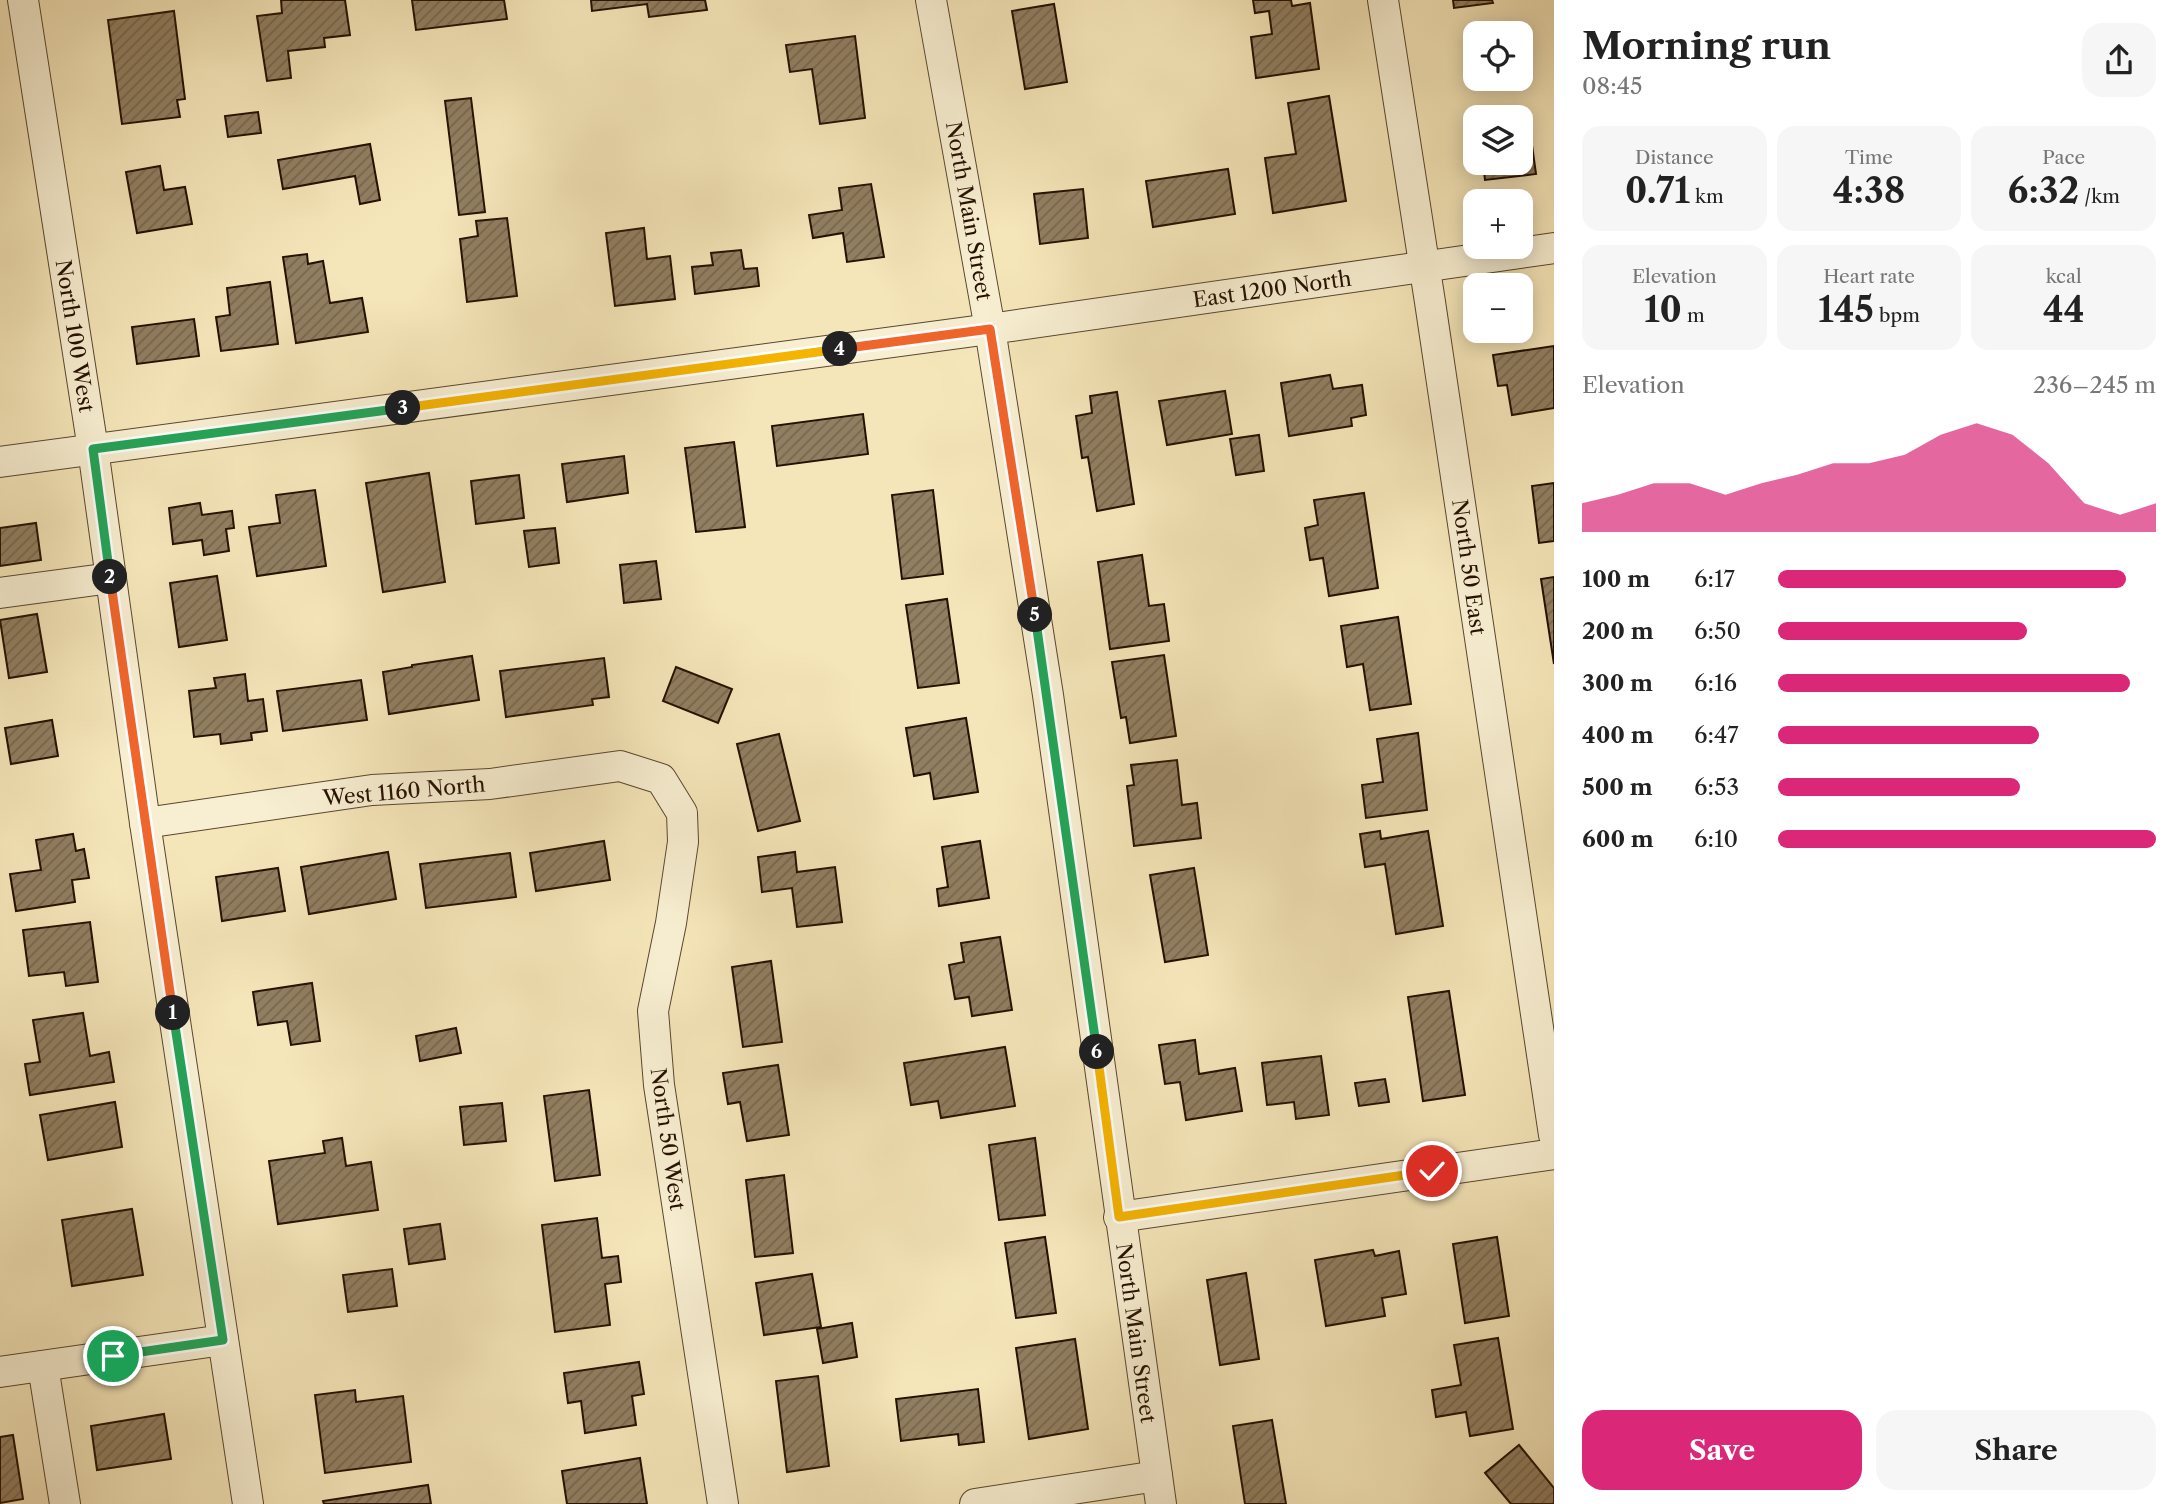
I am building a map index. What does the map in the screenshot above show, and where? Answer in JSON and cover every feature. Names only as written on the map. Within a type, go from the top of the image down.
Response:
[{"type":"street","name":"North 100 West","points":[[23,0],[93,449],[145,823],[248,1504]]},
{"type":"street","name":"North Main Street","points":[[931,0],[990,329],[1048,695],[1159,1490]]},
{"type":"street","name":"North 50 East","points":[[1383,0],[1554,1135]]},
{"type":"street","name":"East 1200 North","points":[[0,461],[990,329],[1554,248]]},
{"type":"street","points":[[0,593],[111,578]]},
{"type":"street","name":"West 1160 North","points":[[145,823],[372,790],[490,784],[620,766],[661,779]]},
{"type":"street","name":"North 50 West","points":[[661,779],[682,813],[683,842],[671,923],[653,1011],[659,1086],[723,1504]]},
{"type":"street","points":[[1119,1217],[1554,1154]]},
{"type":"street","points":[[0,1372],[223,1340]]},
{"type":"street","points":[[43,1366],[65,1504]]},
{"type":"street","points":[[975,1504],[1159,1490]]},
{"type":"building","points":[[281,0],[345,0],[350,35],[324,38],[325,47],[288,51],[291,78],[267,81],[257,16],[282,13]]},
{"type":"building","points":[[412,0],[504,0],[507,19],[416,30]]},
{"type":"building","points":[[591,0],[705,0],[707,10],[649,17],[647,4],[592,11]]},
{"type":"building","points":[[1253,0],[1291,0],[1292,6],[1310,3],[1319,69],[1256,78],[1251,37],[1272,34],[1269,11],[1255,13]]},
{"type":"building","points":[[1453,0],[1492,0],[1493,3],[1454,8]]},
{"type":"building","points":[[1054,4],[1067,82],[1025,89],[1012,11]]},
{"type":"building","points":[[174,11],[185,99],[177,100],[180,117],[122,124],[108,20]]},
{"type":"building","points":[[855,36],[865,118],[820,124],[812,69],[790,72],[786,45]]},
{"type":"building","points":[[1329,96],[1346,201],[1273,213],[1265,158],[1296,154],[1288,103]]},
{"type":"building","points":[[471,98],[485,212],[459,215],[445,101]]},
{"type":"building","points":[[258,112],[261,133],[228,137],[225,116]]},
{"type":"building","points":[[370,144],[380,200],[360,204],[355,176],[283,189],[278,160]]},
{"type":"building","points":[[1533,152],[1536,174],[1533,174]]},
{"type":"building","points":[[160,166],[164,190],[185,187],[192,224],[137,233],[126,172]]},
{"type":"building","points":[[1228,169],[1235,214],[1153,227],[1146,181]]},
{"type":"building","points":[[1484,175],[1528,175],[1485,180]]},
{"type":"building","points":[[871,184],[884,257],[847,262],[843,233],[813,238],[809,215],[842,210],[839,188]]},
{"type":"building","points":[[1083,189],[1088,238],[1040,244],[1034,194]]},
{"type":"building","points":[[507,218],[517,296],[467,302],[460,239],[478,236],[476,221]]},
{"type":"building","points":[[644,228],[647,259],[670,256],[675,299],[615,306],[606,233]]},
{"type":"building","points":[[741,250],[744,269],[757,268],[759,286],[695,294],[692,267],[713,265],[711,253]]},
{"type":"building","points":[[307,254],[308,264],[323,261],[330,303],[362,298],[368,332],[296,343],[283,257]]},
{"type":"building","points":[[270,282],[278,344],[221,351],[216,317],[230,315],[227,288]]},
{"type":"building","points":[[194,319],[199,356],[137,364],[132,327]]},
{"type":"building","points":[[1554,346],[1554,408],[1512,415],[1507,385],[1498,386],[1493,355]]},
{"type":"building","points":[[1330,375],[1333,389],[1362,385],[1366,415],[1351,418],[1352,426],[1289,436],[1281,383]]},
{"type":"building","points":[[1225,391],[1232,434],[1167,445],[1159,401]]},
{"type":"building","points":[[1117,392],[1134,504],[1097,511],[1088,457],[1082,458],[1076,416],[1092,413],[1090,396]]},
{"type":"building","points":[[863,414],[868,454],[777,466],[772,426]]},
{"type":"building","points":[[1259,435],[1264,471],[1236,475],[1230,439]]},
{"type":"building","points":[[734,442],[745,527],[696,532],[685,448]]},
{"type":"building","points":[[624,456],[628,493],[567,502],[562,464]]},
{"type":"building","points":[[429,473],[445,582],[383,592],[366,483]]},
{"type":"building","points":[[519,475],[524,518],[476,524],[471,481]]},
{"type":"building","points":[[1554,483],[1554,541],[1539,543],[1532,486]]},
{"type":"building","points":[[315,490],[326,566],[257,576],[249,527],[280,523],[276,495]]},
{"type":"building","points":[[933,490],[943,574],[902,579],[892,495]]},
{"type":"building","points":[[1364,493],[1378,588],[1329,596],[1323,558],[1310,560],[1305,528],[1318,525],[1314,500]]},
{"type":"building","points":[[200,503],[202,515],[232,511],[234,528],[226,529],[229,551],[204,555],[202,540],[173,544],[169,508]]},
{"type":"building","points":[[36,523],[41,560],[0,566],[0,528]]},
{"type":"building","points":[[555,528],[559,563],[529,567],[524,531]]},
{"type":"building","points":[[1142,555],[1149,606],[1164,604],[1169,641],[1110,649],[1098,562]]},
{"type":"building","points":[[656,561],[661,599],[624,603],[620,565]]},
{"type":"building","points":[[217,576],[227,640],[179,647],[170,583]]},
{"type":"building","points":[[1554,577],[1554,664],[1541,579]]},
{"type":"building","points":[[947,599],[959,683],[918,688],[906,605]]},
{"type":"building","points":[[37,614],[47,672],[9,678],[0,620]]},
{"type":"building","points":[[1398,617],[1411,704],[1370,710],[1363,664],[1347,667],[1341,626]]},
{"type":"building","points":[[1164,655],[1176,736],[1130,743],[1126,717],[1121,718],[1112,662]]},
{"type":"building","points":[[472,656],[479,700],[389,714],[383,672]]},
{"type":"building","points":[[604,658],[609,697],[592,699],[593,705],[506,717],[500,671]]},
{"type":"building","points":[[676,667],[732,689],[718,723],[663,701]]},
{"type":"building","points":[[245,674],[248,701],[263,699],[267,731],[251,733],[252,740],[221,744],[220,734],[194,737],[189,691],[216,688],[214,678]]},
{"type":"building","points":[[361,680],[367,720],[283,731],[277,691]]},
{"type":"building","points":[[966,718],[978,792],[934,799],[930,773],[914,776],[906,728]]},
{"type":"building","points":[[52,720],[58,756],[11,764],[5,728]]},
{"type":"building","points":[[1418,733],[1427,810],[1366,818],[1362,785],[1383,782],[1377,739]]},
{"type":"building","points":[[779,734],[800,821],[758,831],[737,744]]},
{"type":"building","points":[[1177,760],[1182,805],[1197,803],[1201,838],[1134,846],[1127,786],[1134,785],[1131,765]]},
{"type":"building","points":[[1380,831],[1381,839],[1428,831],[1443,926],[1396,934],[1385,864],[1365,867],[1360,834]]},
{"type":"building","points":[[73,834],[76,851],[84,849],[89,878],[72,880],[75,902],[16,911],[10,874],[41,870],[36,840]]},
{"type":"building","points":[[604,841],[610,880],[536,891],[530,853]]},
{"type":"building","points":[[980,841],[989,898],[939,906],[937,889],[948,887],[942,847]]},
{"type":"building","points":[[388,852],[396,899],[309,914],[301,867]]},
{"type":"building","points":[[795,852],[797,872],[835,867],[842,922],[797,927],[792,888],[762,892],[758,857]]},
{"type":"building","points":[[510,853],[516,897],[426,908],[420,864]]},
{"type":"building","points":[[278,868],[285,911],[222,921],[216,877]]},
{"type":"building","points":[[1194,868],[1208,955],[1165,962],[1150,875]]},
{"type":"building","points":[[90,922],[98,982],[66,986],[64,972],[29,976],[23,930]]},
{"type":"building","points":[[1000,937],[1012,1010],[972,1016],[969,997],[955,999],[949,965],[964,962],[961,943]]},
{"type":"building","points":[[771,961],[782,1042],[743,1047],[732,967]]},
{"type":"building","points":[[312,983],[320,1041],[291,1045],[287,1021],[258,1025],[253,992]]},
{"type":"building","points":[[1449,991],[1465,1095],[1423,1101],[1408,997]]},
{"type":"building","points":[[83,1013],[90,1056],[109,1052],[114,1082],[30,1095],[25,1064],[40,1062],[33,1020]]},
{"type":"building","points":[[456,1028],[461,1053],[420,1061],[416,1036]]},
{"type":"building","points":[[1195,1040],[1199,1074],[1235,1068],[1242,1111],[1186,1120],[1180,1082],[1165,1084],[1159,1045]]},
{"type":"building","points":[[1005,1047],[1015,1106],[941,1118],[938,1101],[911,1105],[904,1063]]},
{"type":"building","points":[[1321,1056],[1329,1115],[1296,1119],[1294,1102],[1267,1105],[1262,1063]]},
{"type":"building","points":[[778,1065],[789,1135],[747,1141],[740,1102],[728,1104],[723,1073]]},
{"type":"building","points":[[1385,1079],[1389,1102],[1359,1106],[1355,1083]]},
{"type":"building","points":[[589,1090],[600,1175],[555,1181],[544,1096]]},
{"type":"building","points":[[115,1102],[122,1147],[48,1160],[40,1115]]},
{"type":"building","points":[[502,1103],[506,1141],[464,1145],[460,1107]]},
{"type":"building","points":[[342,1138],[346,1166],[371,1162],[378,1210],[278,1224],[269,1161],[325,1153],[323,1141]]},
{"type":"building","points":[[1035,1138],[1045,1215],[999,1220],[989,1145]]},
{"type":"building","points":[[784,1175],[793,1253],[755,1257],[746,1180]]},
{"type":"building","points":[[132,1209],[143,1275],[72,1286],[62,1220]]},
{"type":"building","points":[[597,1218],[602,1258],[618,1256],[621,1282],[605,1284],[610,1325],[555,1332],[542,1225]]},
{"type":"building","points":[[440,1224],[445,1259],[409,1264],[404,1229]]},
{"type":"building","points":[[1045,1237],[1056,1313],[1016,1318],[1005,1243]]},
{"type":"building","points":[[1497,1237],[1509,1316],[1465,1323],[1453,1244]]},
{"type":"building","points":[[1373,1250],[1375,1256],[1399,1251],[1406,1294],[1382,1298],[1385,1316],[1326,1326],[1315,1260]]},
{"type":"building","points":[[392,1269],[397,1306],[348,1312],[343,1275]]},
{"type":"building","points":[[1246,1273],[1259,1359],[1220,1365],[1207,1280]]},
{"type":"building","points":[[812,1274],[821,1327],[764,1335],[756,1283]]},
{"type":"building","points":[[852,1323],[857,1357],[823,1363],[817,1329]]},
{"type":"building","points":[[1498,1338],[1513,1429],[1470,1436],[1466,1412],[1436,1417],[1432,1390],[1461,1385],[1454,1345]]},
{"type":"building","points":[[1075,1339],[1088,1429],[1029,1439],[1016,1348]]},
{"type":"building","points":[[639,1362],[644,1394],[632,1396],[636,1425],[585,1433],[581,1401],[568,1403],[564,1373]]},
{"type":"building","points":[[818,1376],[829,1466],[787,1472],[776,1381]]},
{"type":"building","points":[[978,1389],[984,1442],[959,1445],[958,1434],[901,1441],[896,1399]]},
{"type":"building","points":[[355,1390],[356,1402],[403,1396],[411,1462],[325,1473],[315,1395]]},
{"type":"building","points":[[164,1414],[171,1459],[97,1470],[91,1426]]},
{"type":"building","points":[[1272,1420],[1286,1504],[1245,1504],[1233,1426]]},
{"type":"building","points":[[13,1435],[23,1499],[0,1503],[0,1437]]},
{"type":"building","points":[[1519,1445],[1554,1488],[1554,1504],[1511,1504],[1485,1473]]},
{"type":"building","points":[[640,1458],[647,1504],[567,1504],[562,1471]]},
{"type":"building","points":[[428,1485],[431,1504],[324,1504],[323,1501]]},
{"type":"route","points":[[113,1356],[223,1340],[145,823],[93,449],[990,329],[1048,695],[1119,1217],[1432,1171]]}]
